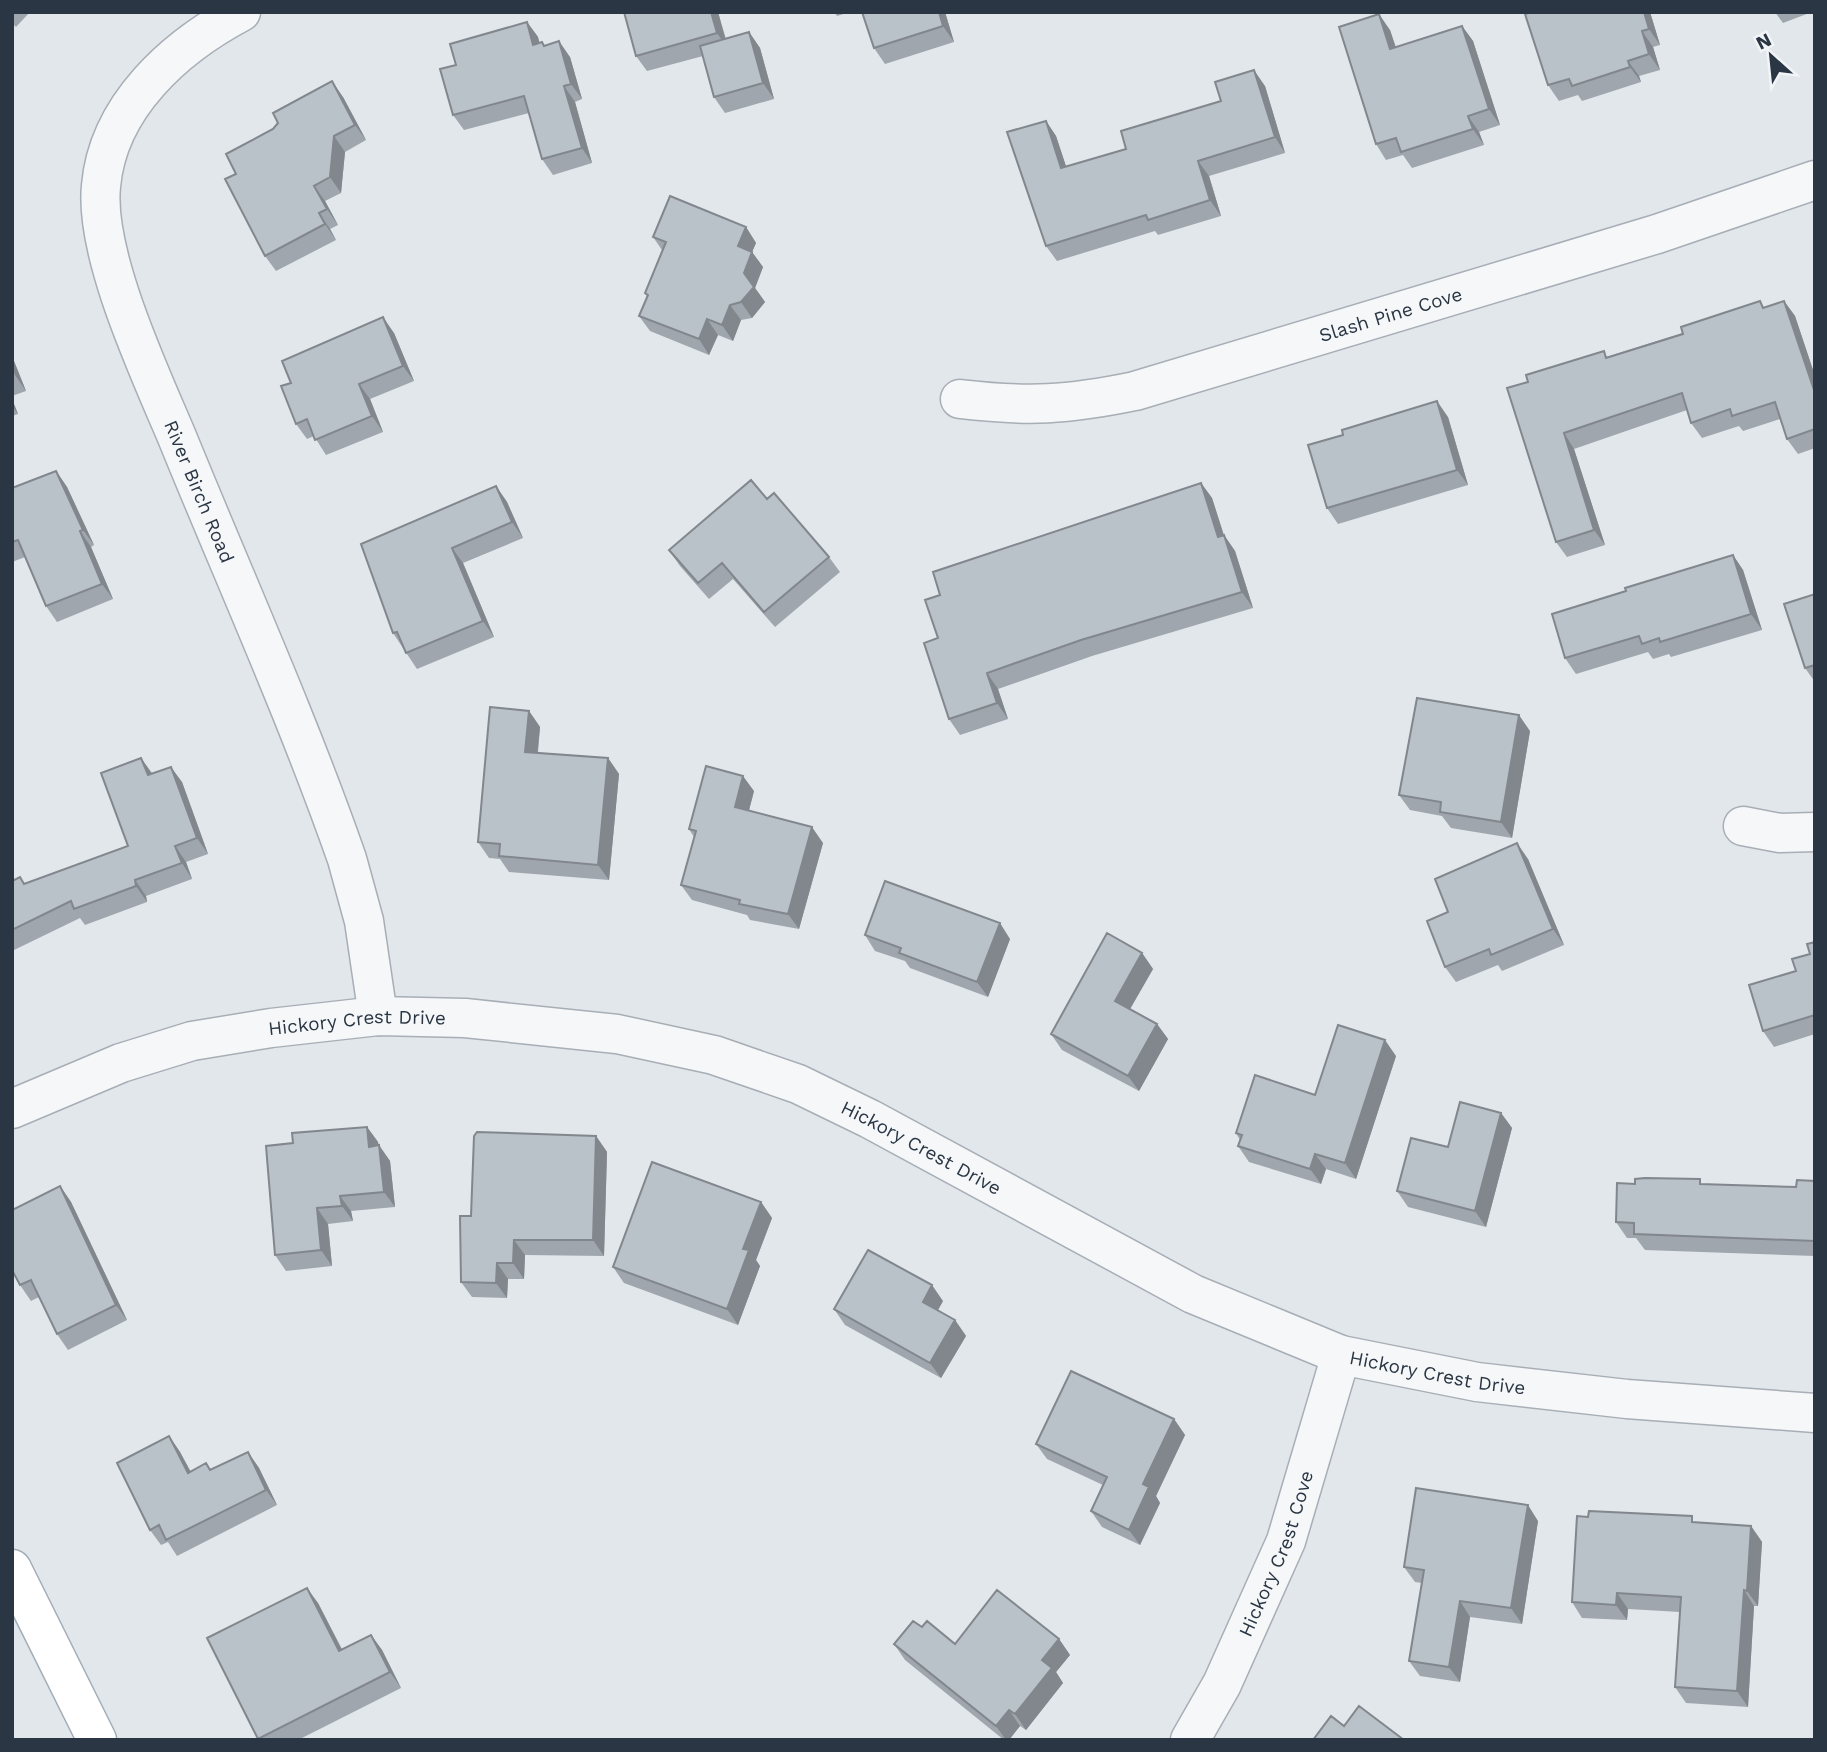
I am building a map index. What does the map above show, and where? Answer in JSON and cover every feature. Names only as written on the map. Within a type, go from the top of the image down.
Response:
[{"type":"main road","points":[[12,1569],[97,1740]]},
{"type":"street","name":"River Birch Road","points":[[241,12],[204,32],[164,64],[132,105],[111,145],[101,186],[104,226],[132,327],[347,859],[364,921],[378,1016]]},
{"type":"street","name":"Slash Pine Cove","points":[[960,399],[1023,406],[1077,403],[1135,391],[1657,234],[1815,180]]},
{"type":"street","points":[[1743,826],[1780,833],[1815,832]]},
{"type":"street","name":"Hickory Crest Drive","points":[[12,1109],[121,1063],[192,1041],[378,1016],[465,1018],[617,1034],[756,1068],[798,1084],[858,1112],[1193,1294],[1341,1355],[1477,1382],[1627,1399],[1815,1413]]},
{"type":"street","name":"Hickory Crest Cove","points":[[1190,1740],[1222,1684],[1286,1541],[1341,1355]]},
{"type":"building","points":[[624,12],[711,12],[717,33],[636,56]]},
{"type":"building","points":[[862,12],[939,12],[943,26],[874,48]]},
{"type":"building","points":[[1644,12],[1649,29],[1642,31],[1649,54],[1628,61],[1630,67],[1572,86],[1569,79],[1548,85],[1525,14]]},
{"type":"building","points":[[1379,14],[1390,49],[1462,26],[1489,109],[1468,116],[1473,129],[1401,152],[1396,138],[1376,144],[1339,27]]},
{"type":"building","points":[[527,22],[533,45],[542,42],[544,46],[559,41],[571,84],[564,86],[582,148],[542,159],[524,96],[453,115],[440,69],[456,65],[450,44]]},
{"type":"building","points":[[749,32],[763,83],[714,97],[700,46]]},
{"type":"building","points":[[1254,70],[1275,137],[1198,161],[1210,200],[1148,220],[1146,215],[1046,246],[1007,132],[1046,121],[1061,168],[1126,149],[1121,131],[1221,101],[1215,82]]},
{"type":"building","points":[[332,81],[355,125],[334,136],[330,177],[314,186],[327,209],[319,213],[325,224],[265,256],[225,179],[236,174],[226,154],[273,129],[278,123],[273,113]]},
{"type":"building","points":[[670,196],[746,227],[738,246],[752,252],[744,273],[754,287],[741,302],[730,305],[722,325],[707,319],[699,339],[639,316],[648,295],[645,293],[666,242],[653,237]]},
{"type":"building","points":[[1760,301],[1763,308],[1784,301],[1815,393],[1815,429],[1787,439],[1775,402],[1732,416],[1730,409],[1691,423],[1682,393],[1564,433],[1594,530],[1556,542],[1507,388],[1528,382],[1526,375],[1604,351],[1606,358],[1683,334],[1681,327]]},
{"type":"building","points":[[383,317],[403,366],[359,384],[372,416],[315,440],[307,419],[296,424],[281,386],[291,383],[282,361]]},
{"type":"building","points":[[1437,401],[1457,470],[1327,508],[1308,445],[1343,435],[1342,430]]},
{"type":"building","points":[[56,471],[83,530],[80,531],[102,584],[46,606],[18,540],[12,542],[12,488]]},
{"type":"building","points":[[751,480],[767,499],[774,493],[829,557],[764,612],[722,563],[698,583],[669,550]]},
{"type":"building","points":[[1201,483],[1218,537],[1224,535],[1242,592],[1081,640],[987,673],[997,703],[949,719],[924,643],[938,638],[925,600],[940,595],[933,572]]},
{"type":"building","points":[[496,486],[512,522],[452,548],[483,621],[406,653],[397,632],[393,633],[361,544]]},
{"type":"building","points":[[1733,555],[1751,614],[1660,642],[1659,638],[1642,644],[1639,636],[1565,658],[1552,614]]},
{"type":"building","points":[[1815,594],[1815,665],[1805,668],[1784,604]]},
{"type":"building","points":[[1417,698],[1519,715],[1501,822],[1440,812],[1441,802],[1399,795]]},
{"type":"building","points":[[490,707],[529,711],[525,752],[608,758],[598,865],[499,856],[500,844],[478,842]]},
{"type":"building","points":[[141,758],[148,775],[171,767],[197,838],[175,846],[182,863],[135,880],[136,886],[74,909],[71,901],[12,930],[12,881],[20,877],[24,884],[128,846],[101,773]]},
{"type":"building","points":[[706,766],[743,776],[735,807],[812,827],[788,914],[739,904],[740,900],[681,885],[696,831],[689,829]]},
{"type":"building","points":[[1517,843],[1553,929],[1491,955],[1489,949],[1445,967],[1427,921],[1448,912],[1435,879]]},
{"type":"building","points":[[885,881],[1000,923],[977,982],[899,953],[901,948],[865,935]]},
{"type":"building","points":[[1107,933],[1142,953],[1115,1001],[1157,1024],[1128,1076],[1051,1034]]},
{"type":"building","points":[[1815,942],[1815,1015],[1763,1031],[1749,985],[1796,971],[1792,959],[1810,954],[1807,944]]},
{"type":"building","points":[[1338,1025],[1385,1040],[1345,1163],[1315,1154],[1310,1169],[1238,1146],[1242,1135],[1236,1133],[1255,1075],[1315,1095]]},
{"type":"building","points":[[1460,1102],[1501,1113],[1475,1211],[1397,1191],[1411,1138],[1448,1147]]},
{"type":"building","points":[[367,1127],[369,1147],[379,1145],[384,1192],[340,1196],[342,1206],[317,1208],[321,1250],[275,1255],[266,1146],[293,1143],[292,1133]]},
{"type":"building","points":[[477,1132],[596,1136],[593,1240],[514,1240],[513,1263],[497,1263],[496,1283],[461,1282],[460,1216],[471,1216],[474,1136]]},
{"type":"building","points":[[652,1162],[761,1202],[743,1249],[749,1250],[727,1309],[613,1267]]},
{"type":"building","points":[[1635,1179],[1700,1179],[1700,1184],[1796,1187],[1797,1180],[1815,1181],[1815,1241],[1634,1234],[1634,1223],[1616,1222],[1617,1183],[1635,1184]]},
{"type":"building","points":[[60,1186],[116,1305],[57,1334],[31,1280],[20,1285],[12,1270],[12,1210]]},
{"type":"building","points":[[868,1250],[932,1285],[923,1302],[955,1320],[930,1363],[834,1309]]},
{"type":"building","points":[[1071,1371],[1174,1419],[1143,1484],[1149,1487],[1129,1530],[1091,1511],[1107,1477],[1036,1444]]},
{"type":"building","points":[[169,1436],[188,1473],[206,1463],[210,1470],[248,1452],[266,1490],[166,1540],[159,1525],[150,1530],[117,1463]]},
{"type":"building","points":[[1416,1488],[1528,1505],[1511,1608],[1460,1601],[1449,1667],[1409,1661],[1424,1570],[1404,1567]]},
{"type":"building","points":[[1589,1511],[1692,1516],[1692,1522],[1751,1526],[1737,1691],[1675,1687],[1681,1597],[1617,1593],[1616,1605],[1572,1602],[1577,1516],[1588,1517]]},
{"type":"building","points":[[307,1588],[339,1651],[371,1635],[390,1672],[258,1739],[207,1638]]},
{"type":"building","points":[[997,1590],[1059,1639],[1042,1660],[1052,1668],[1015,1714],[1009,1710],[996,1726],[894,1644],[913,1621],[922,1627],[927,1621],[955,1644]]},
{"type":"building","points":[[1359,1706],[1404,1740],[1313,1740],[1331,1716],[1344,1726]]}]
